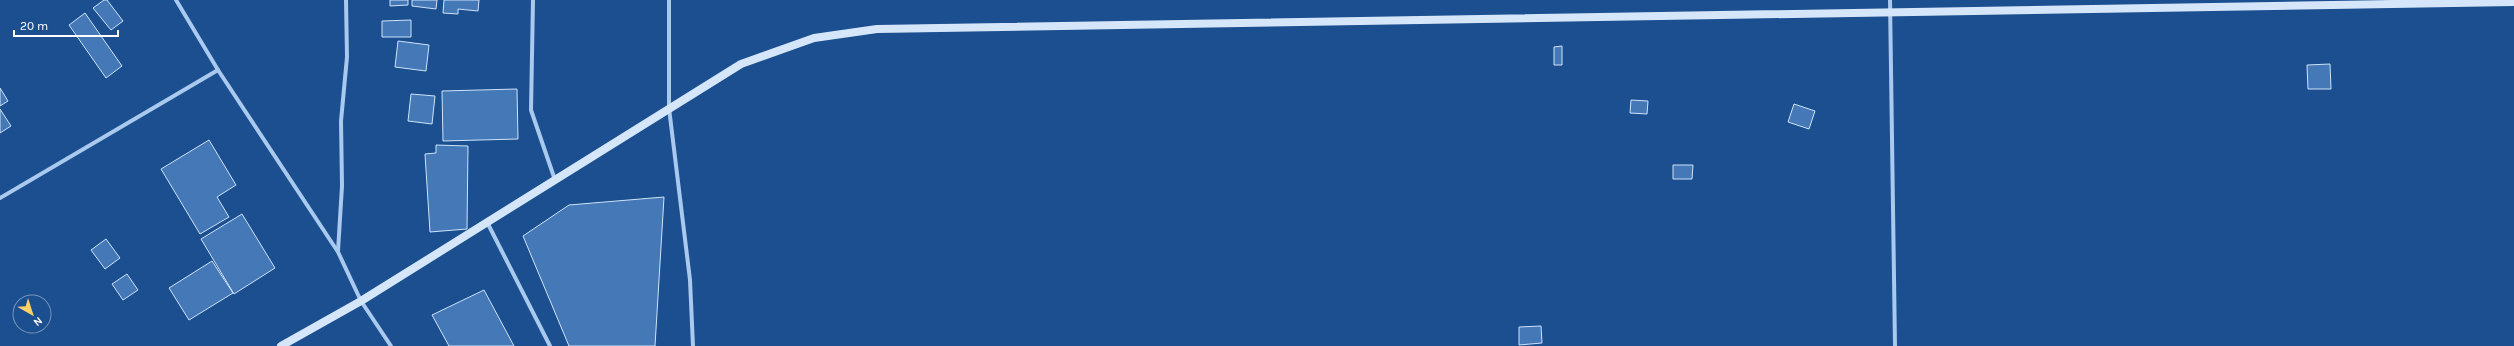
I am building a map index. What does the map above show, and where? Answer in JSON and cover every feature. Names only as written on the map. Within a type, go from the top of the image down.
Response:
[{"type":"main road","points":[[281,346],[361,301],[741,64],[814,38],[877,29],[1890,11],[2514,2]]},
{"type":"street","points":[[176,0],[218,70],[338,252],[361,301],[391,346]]},
{"type":"street","points":[[338,252],[342,186],[341,120],[347,57],[346,0]]},
{"type":"street","points":[[533,0],[531,110],[555,180]]},
{"type":"street","points":[[669,0],[669,108],[690,280],[693,346]]},
{"type":"street","points":[[1890,0],[1895,346]]},
{"type":"street","points":[[0,198],[218,70]]},
{"type":"street","points":[[487,222],[550,346]]},
{"type":"building","points":[[104,0],[107,0],[123,21],[111,30],[93,8]]},
{"type":"building","points":[[390,0],[408,0],[408,5],[390,6]]},
{"type":"building","points":[[412,0],[437,0],[436,9],[412,6]]},
{"type":"building","points":[[444,0],[479,0],[478,11],[458,9],[458,14],[443,13]]},
{"type":"building","points":[[85,13],[122,66],[106,78],[69,25]]},
{"type":"building","points":[[411,20],[411,37],[382,37],[382,21]]},
{"type":"building","points":[[398,41],[429,45],[426,71],[395,67]]},
{"type":"building","points":[[1562,46],[1562,65],[1554,65],[1554,47]]},
{"type":"building","points":[[2330,64],[2331,89],[2308,89],[2307,65]]},
{"type":"building","points":[[0,88],[8,101],[0,106]]},
{"type":"building","points":[[517,89],[518,139],[443,141],[442,91]]},
{"type":"building","points":[[411,94],[435,96],[432,124],[408,121]]},
{"type":"building","points":[[1631,100],[1648,101],[1647,114],[1630,113]]},
{"type":"building","points":[[1794,104],[1815,111],[1809,129],[1788,122]]},
{"type":"building","points":[[0,109],[11,126],[0,133]]},
{"type":"building","points":[[209,140],[236,185],[217,197],[229,217],[200,234],[161,169]]},
{"type":"building","points":[[436,145],[468,146],[467,229],[430,232],[425,154],[436,153]]},
{"type":"building","points":[[1673,165],[1693,165],[1692,179],[1673,179]]},
{"type":"building","points":[[664,197],[655,346],[569,346],[523,236],[569,205]]},
{"type":"building","points":[[242,214],[275,268],[234,294],[201,239]]},
{"type":"building","points":[[106,239],[120,258],[105,269],[91,250]]},
{"type":"building","points":[[212,261],[233,293],[189,320],[169,288]]},
{"type":"building","points":[[127,274],[138,290],[123,300],[112,284]]},
{"type":"building","points":[[484,290],[514,346],[449,346],[432,315]]},
{"type":"building","points":[[1541,326],[1542,343],[1519,345],[1519,327]]}]
